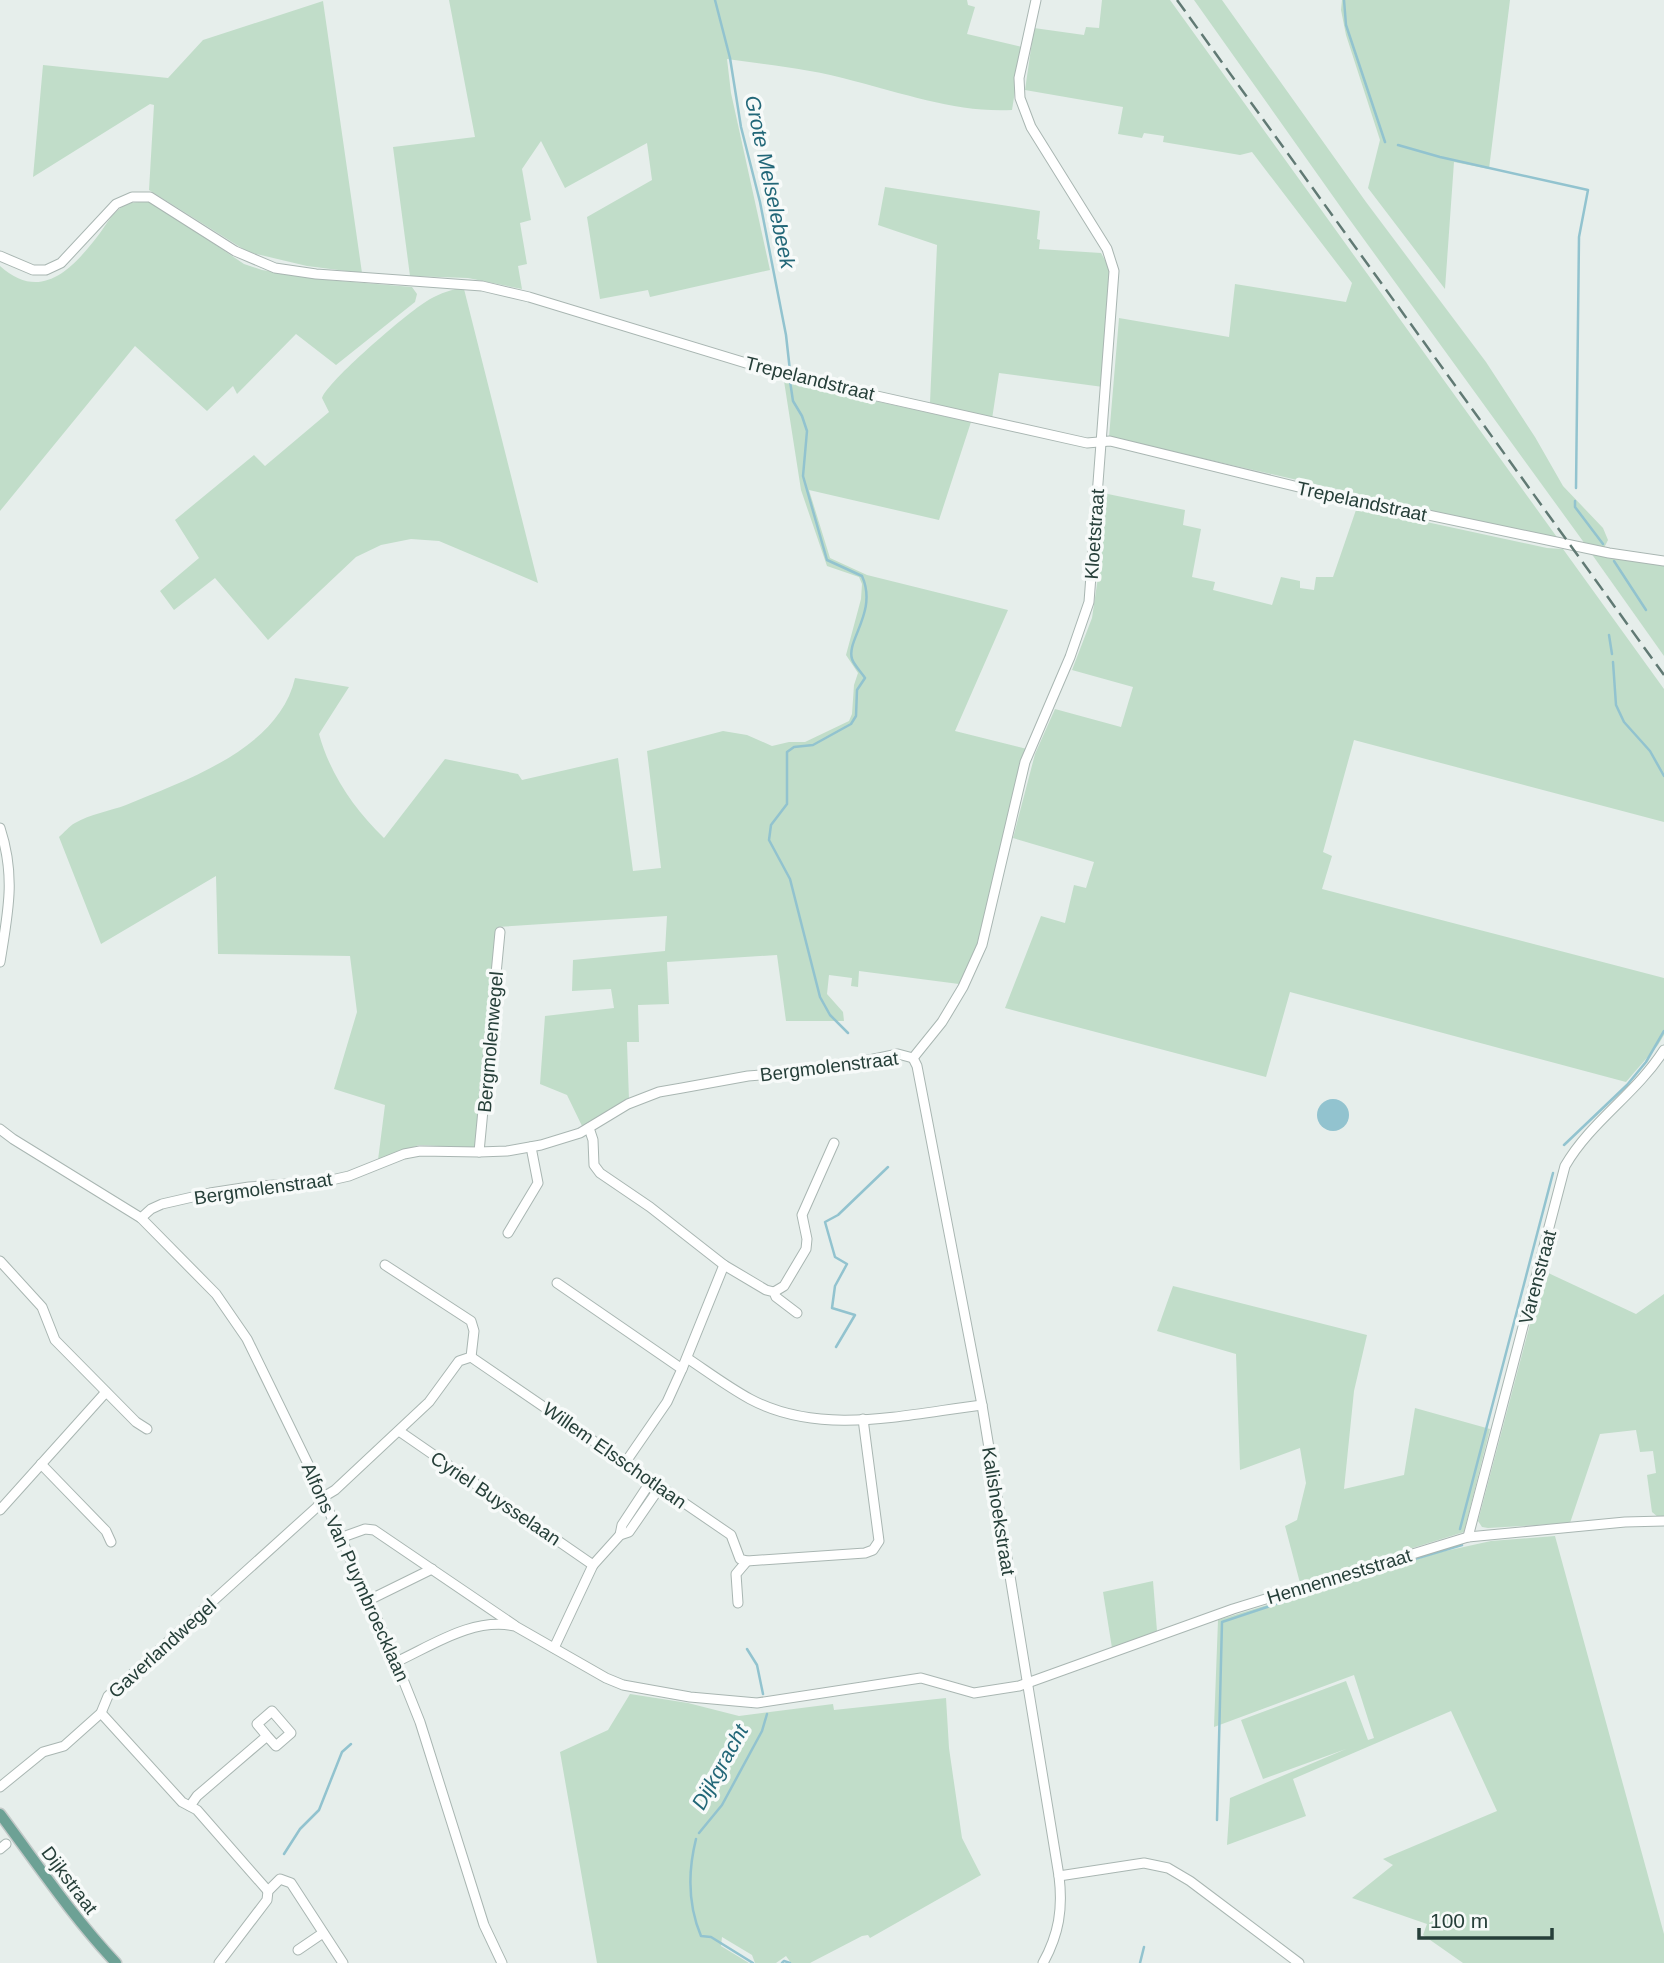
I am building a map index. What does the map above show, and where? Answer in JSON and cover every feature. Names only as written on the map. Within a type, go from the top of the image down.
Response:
[{"type":"main road","name":"Dijkstraat","points":[[0,1814],[57,1894],[116,1963]]},
{"type":"street","name":"Kloetstraat","points":[[913,1058],[942,1022],[973,970],[982,945],[1025,762],[1082,627],[1089,602],[1114,271],[1107,249],[1031,127],[1020,98],[1019,78],[1036,0]]},
{"type":"street","name":"Trepelandstraat","points":[[0,256],[33,271],[46,270],[61,263],[116,204],[132,197],[150,197],[235,251],[275,268],[373,279],[482,286],[529,297],[792,377],[1087,443],[1111,441],[1319,492],[1596,550],[1664,561]]},
{"type":"street","points":[[0,828],[6,845],[11,884],[0,962]]},
{"type":"street","name":"Bergmolenwegel","points":[[479,1152],[500,932]]},
{"type":"street","name":"Varenstraat","points":[[1468,1537],[1565,1166],[1574,1150],[1596,1124],[1634,1089],[1664,1050]]},
{"type":"street","name":"Bergmolenstraat","points":[[141,1219],[150,1209],[174,1202],[249,1187],[338,1179],[420,1150],[479,1152],[531,1147],[565,1139],[628,1104],[659,1092],[682,1087],[748,1076],[821,1070],[898,1054],[913,1058]]},
{"type":"street","name":"Kalishoekstraat","points":[[913,1058],[982,1405],[1059,1876],[1062,1900],[1060,1917],[1054,1942],[1042,1963]]},
{"type":"street","points":[[589,1128],[593,1140],[594,1165],[600,1174],[650,1207],[724,1265],[774,1292],[784,1286],[806,1248],[802,1215],[834,1143]]},
{"type":"street","points":[[0,1129],[141,1219]]},
{"type":"street","points":[[508,1233],[538,1183],[531,1147]]},
{"type":"street","name":"Alfons Van Puymbroecklaan","points":[[141,1219],[216,1294],[232,1315],[264,1370],[396,1662],[420,1722],[484,1925],[502,1963]]},
{"type":"street","points":[[0,1261],[42,1307],[55,1340],[136,1423],[147,1429]]},
{"type":"street","points":[[385,1265],[471,1321],[474,1331],[471,1357]]},
{"type":"street","points":[[625,1463],[667,1402],[724,1265]]},
{"type":"street","points":[[557,1283],[682,1369]]},
{"type":"street","points":[[774,1292],[776,1297],[797,1313]]},
{"type":"street","name":"Gaverlandwegel","points":[[0,1787],[43,1752],[64,1746],[101,1713],[108,1696],[207,1609],[399,1431],[429,1402],[460,1361],[471,1357]]},
{"type":"street","name":"Willem Elsschotlaan","points":[[471,1357],[731,1535],[740,1559],[747,1561]]},
{"type":"street","points":[[687,1358],[751,1399],[775,1409],[841,1422],[982,1405]]},
{"type":"street","points":[[0,1510],[106,1392]]},
{"type":"street","points":[[738,1603],[736,1573],[747,1561],[865,1553],[873,1550],[879,1541],[863,1419]]},
{"type":"street","name":"Cyriel Buysselaan","points":[[399,1431],[593,1565]]},
{"type":"street","points":[[41,1464],[106,1531],[111,1542]]},
{"type":"street","points":[[620,1535],[622,1525],[651,1481]]},
{"type":"street","points":[[554,1648],[593,1565],[620,1535],[629,1532],[660,1487]]},
{"type":"street","name":"Hennenneststraat","points":[[340,1538],[365,1529],[374,1530],[515,1626],[606,1678],[624,1685],[690,1697],[707,1696],[748,1703],[921,1678],[969,1693],[1026,1683],[1233,1609],[1468,1537],[1625,1522],[1664,1521]]},
{"type":"street","points":[[369,1600],[432,1569]]},
{"type":"street","points":[[479,1600],[485,1612],[480,1624]]},
{"type":"street","points":[[396,1662],[480,1624],[515,1626]]},
{"type":"street","points":[[101,1713],[182,1802],[197,1810],[268,1891]]},
{"type":"street","points":[[190,1806],[197,1796],[267,1736]]},
{"type":"street","points":[[1059,1876],[1143,1863],[1168,1868],[1190,1881],[1299,1963]]},
{"type":"street","points":[[219,1963],[267,1900],[268,1891],[280,1879],[290,1882],[343,1963]]},
{"type":"street","points":[[298,1950],[323,1933]]},
{"type":"green space","points":[[449,0],[967,0],[968,5],[975,7],[967,34],[1022,47],[1012,110],[952,106],[823,73],[727,59],[731,93],[770,270],[650,297],[648,290],[600,299],[587,217],[652,180],[647,143],[565,188],[541,141],[522,169],[531,220],[520,223],[527,264],[518,266],[522,289],[468,278],[410,276],[393,147],[475,137]]},
{"type":"green space","points":[[1102,0],[1170,0],[1559,540],[1109,437],[1119,318],[1229,337],[1235,284],[1346,302],[1352,283],[1252,152],[1240,155],[1163,142],[1164,136],[1144,133],[1142,138],[1118,134],[1123,107],[1025,90],[1034,28],[1084,35],[1086,27],[1099,28]]},
{"type":"green space","points":[[1194,0],[1222,0],[1366,202],[1486,362],[1563,486],[1603,528],[1608,540],[1604,548],[1585,544]]},
{"type":"green space","points":[[1342,0],[1510,0],[1489,169],[1454,162],[1445,289],[1368,188],[1380,140],[1346,35],[1341,10]]},
{"type":"green space","points":[[323,1],[362,273],[307,266],[248,252],[149,190],[154,105],[150,104],[33,177],[43,65],[168,78],[203,40]]},
{"type":"green space","points":[[885,187],[1040,211],[1037,239],[1040,240],[1039,249],[1101,253],[1109,267],[1111,285],[1103,387],[999,373],[992,419],[930,403],[937,245],[878,225]]},
{"type":"green space","points":[[147,201],[244,264],[262,270],[329,280],[412,287],[417,294],[415,302],[336,365],[296,334],[237,394],[233,386],[207,411],[135,346],[0,511],[0,266],[15,277],[30,282],[56,276],[79,258],[117,210],[127,204]]},
{"type":"green space","points":[[456,289],[464,289],[538,583],[439,541],[411,539],[381,545],[356,557],[268,640],[215,578],[174,610],[160,591],[199,558],[175,520],[254,455],[265,466],[329,412],[322,398],[367,349],[425,302]]},
{"type":"green space","points":[[784,381],[971,422],[939,520],[809,490],[830,558],[867,575],[1008,610],[955,731],[1027,749],[1020,766],[976,949],[959,984],[859,971],[858,987],[851,986],[852,978],[829,975],[827,994],[843,1012],[844,1021],[786,1021],[777,955],[667,962],[669,1004],[638,1005],[639,1042],[627,1042],[629,1100],[583,1128],[567,1095],[540,1084],[545,1016],[614,1008],[611,989],[572,991],[573,960],[665,951],[667,916],[497,927],[478,1148],[419,1145],[378,1160],[385,1105],[334,1089],[357,1012],[350,956],[218,954],[216,876],[101,944],[59,837],[81,820],[175,785],[227,759],[250,743],[270,724],[286,703],[295,678],[349,687],[319,734],[344,790],[384,838],[445,759],[518,774],[522,780],[618,758],[633,871],[661,868],[647,751],[723,731],[747,735],[772,746],[805,742],[849,721],[858,673],[846,655],[861,599],[862,584],[859,577],[827,566],[801,490]]},
{"type":"green space","points":[[1103,493],[1185,510],[1183,525],[1201,529],[1192,577],[1215,582],[1213,590],[1272,605],[1281,577],[1300,581],[1300,588],[1314,590],[1316,577],[1333,577],[1357,507],[1547,548],[1563,549],[1664,689],[1664,822],[1354,740],[1323,852],[1332,856],[1322,889],[1664,978],[1664,1035],[1626,1082],[1290,992],[1266,1077],[1005,1008],[1041,916],[1065,923],[1074,885],[1086,888],[1094,862],[1013,838],[1035,754],[1055,709],[1121,727],[1133,687],[1072,670],[1092,618],[1101,557]]},
{"type":"green space","points":[[1591,553],[1664,565],[1664,656]]},
{"type":"green space","points":[[1544,1271],[1636,1314],[1664,1294],[1664,1516],[1658,1517],[1652,1512],[1647,1475],[1656,1473],[1653,1451],[1640,1452],[1636,1430],[1600,1434],[1570,1523],[1488,1528],[1482,1527],[1478,1521]]},
{"type":"green space","points":[[1173,1286],[1367,1335],[1354,1391],[1344,1489],[1404,1475],[1415,1408],[1490,1429],[1464,1532],[1300,1583],[1285,1526],[1297,1520],[1306,1483],[1300,1448],[1240,1470],[1236,1354],[1157,1331]]},
{"type":"green space","points":[[1555,1536],[1664,1934],[1664,1963],[1463,1963],[1423,1935],[1427,1924],[1352,1898],[1393,1865],[1383,1859],[1497,1811],[1451,1711],[1293,1779],[1306,1816],[1227,1845],[1230,1798],[1346,1749],[1263,1779],[1241,1720],[1346,1681],[1368,1740],[1374,1738],[1354,1675],[1214,1727],[1218,1620],[1441,1552],[1491,1541]]},
{"type":"green space","points":[[1153,1581],[1157,1631],[1112,1648],[1103,1592]]},
{"type":"green space","points":[[630,1694],[688,1703],[739,1716],[833,1704],[834,1710],[946,1698],[949,1748],[962,1838],[981,1875],[870,1938],[868,1935],[862,1936],[810,1963],[791,1963],[786,1956],[776,1963],[755,1963],[752,1955],[722,1937],[721,1946],[749,1963],[597,1963],[560,1752],[608,1730]]},
{"type":"water","points":[[1333,1099],[1344,1104],[1349,1115],[1344,1126],[1333,1131],[1322,1126],[1317,1115],[1322,1104]]},
{"type":"waterway","name":"Grote Melselebeek","points":[[715,0],[730,58],[741,127],[760,202],[786,335],[790,371]]},
{"type":"waterway","points":[[1344,0],[1346,25],[1385,142]]},
{"type":"waterway","points":[[1398,145],[1588,190],[1579,237],[1576,488]]},
{"type":"waterway","name":"Grote Melselebeek","points":[[790,381],[793,401],[807,431],[803,476],[827,560],[862,576],[866,589],[864,613],[851,651],[853,661],[865,678],[857,690],[856,716],[851,724],[813,745],[794,747],[787,752],[787,804],[771,825],[769,840],[790,879],[820,997],[830,1015],[848,1033]]},
{"type":"waterway","points":[[1575,501],[1575,507],[1603,544]]},
{"type":"waterway","points":[[1614,561],[1646,610]]},
{"type":"waterway","points":[[1609,635],[1612,654]]},
{"type":"waterway","points":[[1613,662],[1616,705],[1624,722],[1650,751],[1664,776]]},
{"type":"waterway","points":[[1564,1145],[1627,1085],[1646,1062],[1664,1031]]},
{"type":"waterway","name":"Grote Melselebeek","points":[[836,1347],[855,1315],[832,1308],[835,1286],[847,1264],[835,1257],[825,1222],[838,1215],[888,1167]]},
{"type":"waterway","points":[[1460,1529],[1553,1173]]},
{"type":"waterway","points":[[1217,1820],[1222,1622],[1462,1545]]},
{"type":"waterway","name":"Dijkgracht","points":[[747,1649],[757,1665],[763,1694]]},
{"type":"waterway","name":"Dijkgracht","points":[[699,1833],[722,1805],[762,1731],[767,1714]]},
{"type":"waterway","points":[[284,1854],[300,1829],[319,1810],[342,1752],[351,1744]]},
{"type":"waterway","name":"Dijkgracht","points":[[696,1839],[691,1888],[701,1936],[711,1937],[753,1963]]},
{"type":"waterway","points":[[1140,1963],[1144,1947]]},
{"type":"waterway","name":"Dijkgracht","points":[[782,1963],[790,1963]]},
{"type":"railway","points":[[1177,0],[1664,675]]}]
